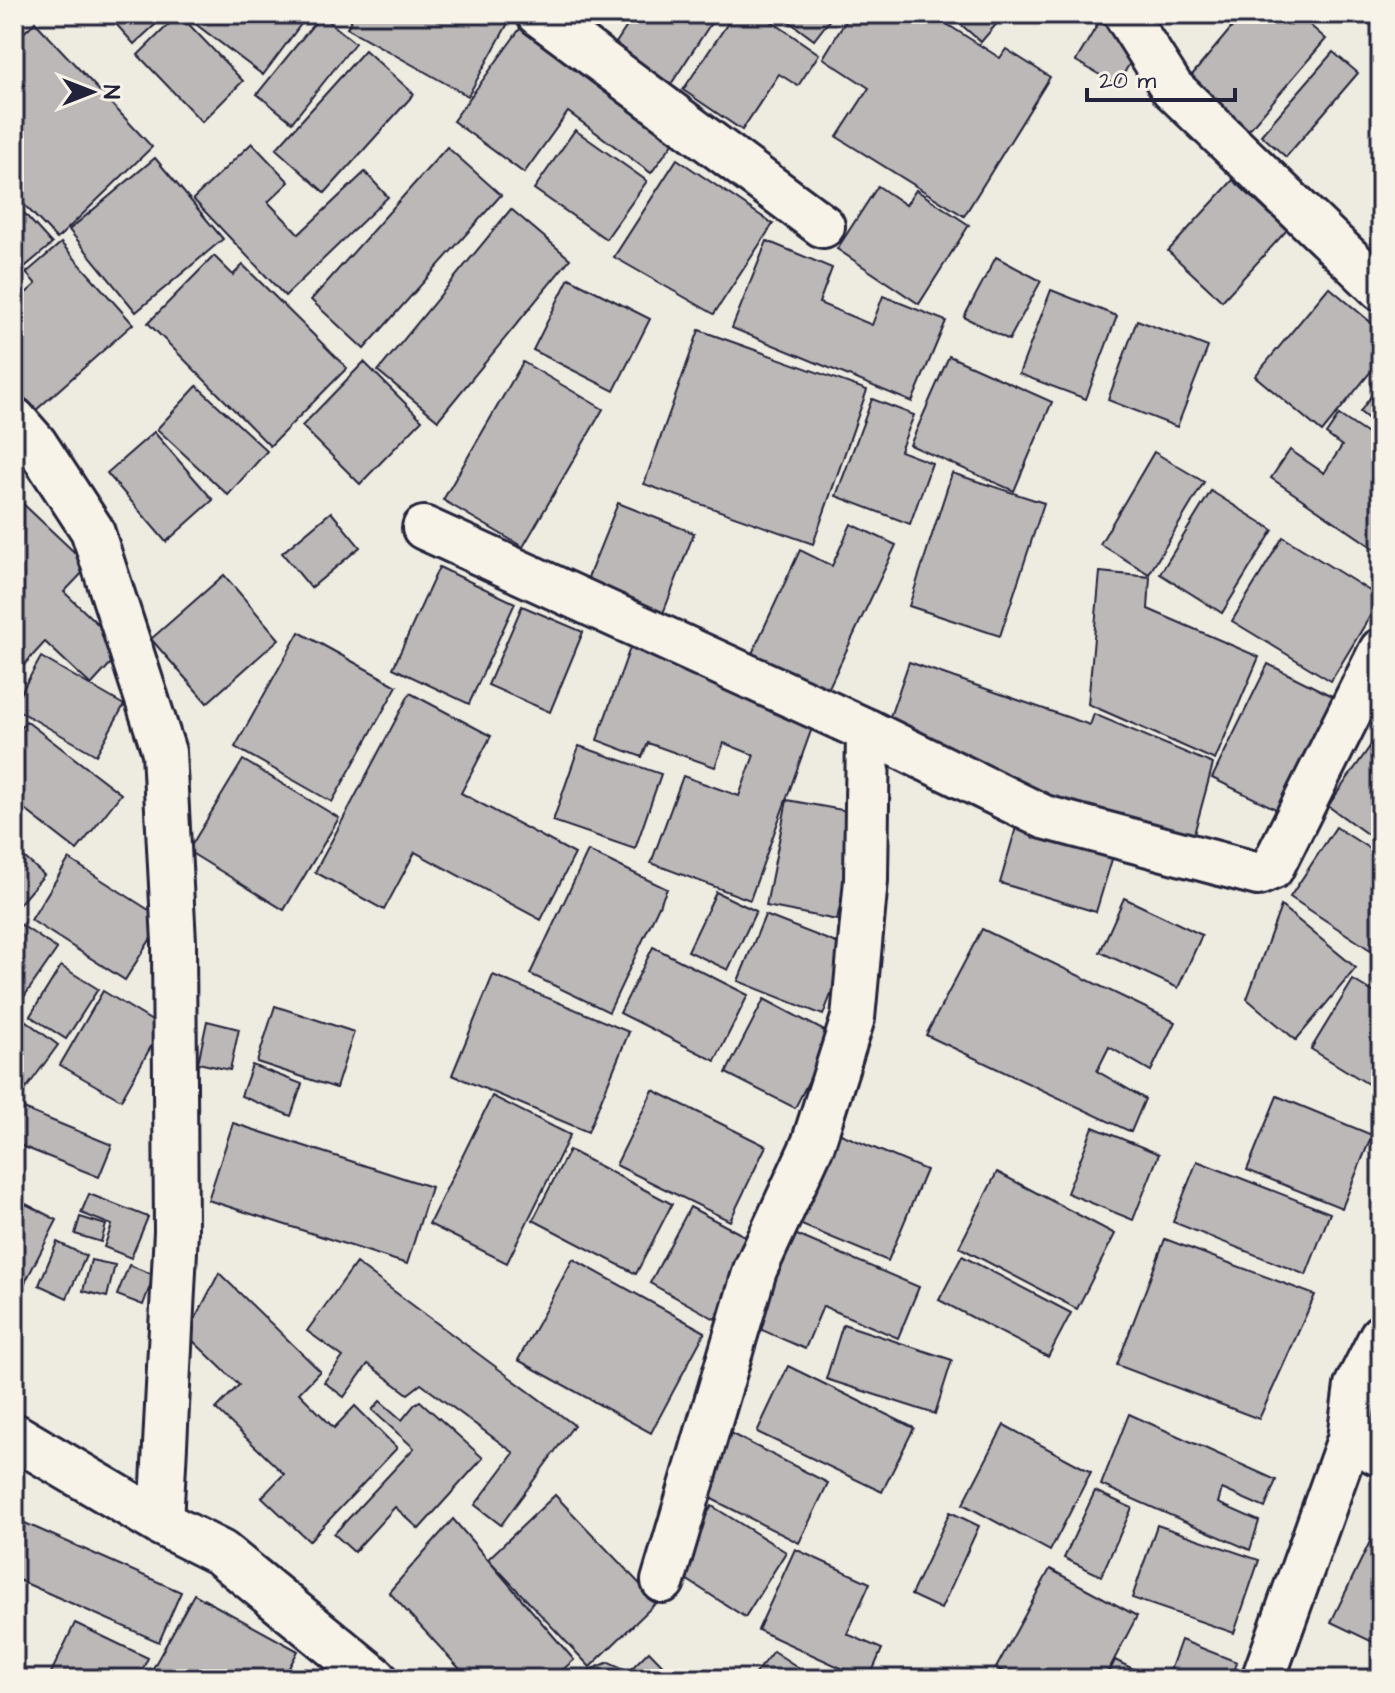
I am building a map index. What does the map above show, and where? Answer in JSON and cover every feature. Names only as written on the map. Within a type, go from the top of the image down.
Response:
[{"type":"street","points":[[538,14],[823,226]]},
{"type":"street","points":[[1125,14],[1172,88],[1381,289]]},
{"type":"street","points":[[14,419],[35,443],[92,530],[164,752],[174,942],[176,1231],[161,1523]]},
{"type":"street","points":[[424,528],[868,731],[1044,817],[1258,874],[1272,868],[1381,650]]},
{"type":"street","points":[[663,1581],[755,1270],[813,1144],[853,1018],[866,880],[868,731]]},
{"type":"street","points":[[1263,1679],[1365,1447],[1356,1386],[1381,1336]]},
{"type":"street","points":[[14,1436],[161,1523],[221,1553],[375,1679]]},
{"type":"building","points":[[107,14],[167,14],[134,44]]},
{"type":"building","points":[[179,14],[243,81],[202,122],[138,55]]},
{"type":"building","points":[[200,14],[307,16],[263,75],[193,22]]},
{"type":"building","points":[[354,14],[512,16],[468,96],[347,28]]},
{"type":"building","points":[[592,14],[623,14],[615,27]]},
{"type":"building","points":[[635,14],[717,14],[671,84],[614,46]]},
{"type":"building","points":[[734,14],[761,14],[819,54],[798,86],[779,74],[742,130],[683,90]]},
{"type":"building","points":[[779,14],[834,14],[814,40]]},
{"type":"building","points":[[850,14],[931,14],[1000,58],[1006,49],[1050,77],[964,216],[837,137],[869,88],[823,58]]},
{"type":"building","points":[[949,14],[1005,14],[981,42]]},
{"type":"building","points":[[1243,14],[1297,14],[1326,39],[1247,132],[1187,81]]},
{"type":"building","points":[[321,15],[355,43],[292,122],[257,94]]},
{"type":"building","points":[[35,22],[152,147],[57,239],[14,194],[14,42]]},
{"type":"building","points":[[1099,22],[1140,46],[1117,85],[1076,61]]},
{"type":"building","points":[[522,26],[676,139],[651,173],[568,112],[524,173],[453,121]]},
{"type":"building","points":[[365,50],[414,94],[325,193],[276,149]]},
{"type":"building","points":[[1333,52],[1358,73],[1286,157],[1261,135]]},
{"type":"building","points":[[575,130],[647,181],[606,239],[534,189]]},
{"type":"building","points":[[252,143],[289,182],[268,202],[299,234],[365,172],[388,197],[285,296],[193,199]]},
{"type":"building","points":[[447,147],[501,195],[364,349],[311,300]]},
{"type":"building","points":[[155,158],[223,239],[136,312],[69,230]]},
{"type":"building","points":[[677,159],[773,224],[714,314],[614,257]]},
{"type":"building","points":[[1233,180],[1287,230],[1222,301],[1168,251]]},
{"type":"building","points":[[878,186],[906,205],[916,190],[969,225],[919,304],[837,249]]},
{"type":"building","points":[[14,202],[52,244],[14,276]]},
{"type":"building","points":[[511,209],[570,259],[438,420],[378,371]]},
{"type":"building","points":[[767,241],[832,268],[819,303],[872,325],[883,296],[946,321],[912,402],[732,328]]},
{"type":"building","points":[[61,243],[133,324],[35,411],[14,387],[14,304],[36,284],[26,273]]},
{"type":"building","points":[[214,256],[233,275],[243,265],[347,368],[270,446],[148,323]]},
{"type":"building","points":[[996,257],[1041,281],[1009,340],[964,317]]},
{"type":"building","points":[[569,278],[650,319],[614,391],[533,350]]},
{"type":"building","points":[[1329,287],[1381,331],[1381,359],[1322,432],[1255,376]]},
{"type":"building","points":[[1051,290],[1117,316],[1086,399],[1019,374]]},
{"type":"building","points":[[1137,320],[1208,347],[1177,427],[1108,400]]},
{"type":"building","points":[[699,330],[867,390],[813,544],[644,484]]},
{"type":"building","points":[[949,356],[1052,402],[1014,491],[910,445]]},
{"type":"building","points":[[364,362],[422,420],[360,484],[302,426]]},
{"type":"building","points":[[523,362],[603,409],[523,547],[443,500]]},
{"type":"building","points":[[1381,382],[1381,429],[1360,412]]},
{"type":"building","points":[[197,386],[267,451],[228,495],[157,429]]},
{"type":"building","points":[[872,399],[914,415],[900,451],[932,463],[910,524],[836,496]]},
{"type":"building","points":[[1339,415],[1381,443],[1381,553],[1271,478],[1290,450],[1324,473],[1342,446],[1326,434]]},
{"type":"building","points":[[154,432],[213,500],[166,542],[107,473]]},
{"type":"building","points":[[1154,452],[1204,482],[1149,574],[1100,544]]},
{"type":"building","points":[[952,473],[1044,503],[1000,636],[909,606]]},
{"type":"building","points":[[1211,491],[1273,530],[1222,613],[1160,574]]},
{"type":"building","points":[[19,500],[89,566],[64,592],[124,649],[91,685],[45,642],[14,676],[14,506]]},
{"type":"building","points":[[618,503],[694,533],[662,616],[585,585]]},
{"type":"building","points":[[331,512],[360,547],[311,588],[282,553]]},
{"type":"building","points":[[851,524],[896,545],[825,696],[749,660],[800,550],[832,566]]},
{"type":"building","points":[[1283,537],[1381,598],[1331,681],[1232,621]]},
{"type":"building","points":[[439,567],[515,603],[469,704],[393,668]]},
{"type":"building","points":[[1100,572],[1150,577],[1148,609],[1259,657],[1215,760],[1088,704]]},
{"type":"building","points":[[224,575],[279,639],[207,703],[151,639]]},
{"type":"building","points":[[522,606],[583,632],[550,712],[488,685]]},
{"type":"building","points":[[299,632],[397,686],[332,802],[235,747]]},
{"type":"building","points":[[631,645],[817,714],[750,900],[651,863],[683,776],[739,796],[754,755],[724,743],[715,767],[648,743],[642,757],[597,740]]},
{"type":"building","points":[[41,657],[124,705],[96,755],[14,708]]},
{"type":"building","points":[[909,662],[1090,725],[1094,714],[1213,764],[1191,845],[883,737]]},
{"type":"building","points":[[1268,664],[1336,698],[1280,811],[1212,778]]},
{"type":"building","points":[[410,693],[491,736],[461,793],[575,854],[541,920],[415,852],[384,910],[315,872]]},
{"type":"building","points":[[26,721],[121,794],[77,850],[14,801],[14,736]]},
{"type":"building","points":[[1381,731],[1381,844],[1328,806]]},
{"type":"building","points":[[579,746],[661,774],[635,849],[553,821]]},
{"type":"building","points":[[243,760],[339,818],[284,910],[188,851]]},
{"type":"building","points":[[787,800],[859,813],[837,920],[766,906]]},
{"type":"building","points":[[1019,817],[1116,846],[1096,912],[1000,883]]},
{"type":"building","points":[[1336,827],[1381,856],[1381,957],[1290,897]]},
{"type":"building","points":[[14,848],[44,875],[16,908],[14,906]]},
{"type":"building","points":[[588,851],[667,889],[609,1012],[530,974]]},
{"type":"building","points":[[69,859],[163,919],[125,980],[31,920]]},
{"type":"building","points":[[716,892],[756,911],[728,970],[688,951]]},
{"type":"building","points":[[1124,898],[1202,935],[1178,988],[1100,952]]},
{"type":"building","points":[[1281,906],[1356,968],[1296,1040],[1247,999]]},
{"type":"building","points":[[765,915],[849,948],[823,1015],[738,981]]},
{"type":"building","points":[[14,920],[57,949],[21,1001],[14,996]]},
{"type":"building","points":[[982,929],[1175,1022],[1151,1071],[1109,1047],[1097,1071],[1145,1099],[1131,1132],[926,1035]]},
{"type":"building","points":[[653,947],[748,995],[715,1061],[620,1013]]},
{"type":"building","points":[[61,966],[98,989],[66,1039],[30,1016]]},
{"type":"building","points":[[493,975],[629,1032],[588,1132],[452,1075]]},
{"type":"building","points":[[1353,980],[1381,997],[1381,1092],[1311,1049]]},
{"type":"building","points":[[103,991],[162,1027],[121,1100],[60,1065]]},
{"type":"building","points":[[764,999],[832,1035],[795,1108],[726,1073]]},
{"type":"building","points":[[275,1006],[354,1032],[336,1088],[257,1062]]},
{"type":"building","points":[[14,1012],[58,1045],[23,1093],[14,1087]]},
{"type":"building","points":[[207,1021],[239,1029],[230,1070],[198,1063]]},
{"type":"building","points":[[252,1065],[302,1084],[291,1116],[241,1096]]},
{"type":"building","points":[[653,1090],[766,1146],[730,1221],[616,1165]]},
{"type":"building","points":[[492,1096],[570,1135],[507,1263],[429,1224]]},
{"type":"building","points":[[1277,1096],[1372,1135],[1342,1208],[1247,1170]]},
{"type":"building","points":[[14,1105],[112,1145],[99,1177],[14,1143]]},
{"type":"building","points":[[233,1123],[431,1187],[407,1264],[208,1200]]},
{"type":"building","points":[[1093,1127],[1159,1154],[1133,1220],[1067,1193]]},
{"type":"building","points":[[829,1129],[926,1170],[888,1261],[792,1221]]},
{"type":"building","points":[[569,1150],[672,1204],[636,1274],[533,1220]]},
{"type":"building","points":[[1197,1161],[1330,1213],[1306,1275],[1173,1222]]},
{"type":"building","points":[[997,1172],[1115,1234],[1077,1309],[959,1247]]},
{"type":"building","points":[[89,1194],[148,1217],[131,1258],[104,1247],[112,1225],[81,1213]]},
{"type":"building","points":[[14,1198],[57,1220],[14,1304]]},
{"type":"building","points":[[690,1207],[756,1242],[715,1319],[650,1283]]},
{"type":"building","points":[[80,1217],[106,1225],[101,1242],[75,1234]]},
{"type":"building","points":[[783,1229],[919,1287],[898,1338],[823,1306],[805,1349],[744,1322]]},
{"type":"building","points":[[1165,1239],[1315,1295],[1259,1419],[1117,1365]]},
{"type":"building","points":[[57,1242],[86,1256],[67,1298],[39,1285]]},
{"type":"building","points":[[962,1256],[1071,1313],[1048,1357],[939,1300]]},
{"type":"building","points":[[573,1259],[705,1332],[651,1433],[518,1360]]},
{"type":"building","points":[[91,1260],[115,1265],[107,1297],[83,1291]]},
{"type":"building","points":[[356,1263],[574,1425],[501,1525],[475,1505],[514,1453],[421,1384],[408,1394],[368,1364],[344,1397],[324,1382],[343,1357],[307,1331]]},
{"type":"building","points":[[129,1265],[154,1275],[143,1305],[117,1295]]},
{"type":"building","points":[[219,1273],[320,1371],[299,1393],[334,1428],[355,1406],[397,1448],[309,1541],[262,1497],[284,1474],[216,1409],[239,1385],[187,1335]]},
{"type":"building","points":[[843,1324],[952,1360],[935,1414],[826,1379]]},
{"type":"building","points":[[788,1366],[914,1428],[882,1492],[757,1432]]},
{"type":"building","points":[[380,1401],[402,1420],[420,1401],[483,1458],[419,1529],[395,1507],[354,1552],[334,1534],[414,1448],[372,1410]]},
{"type":"building","points":[[1129,1414],[1276,1480],[1265,1508],[1222,1489],[1218,1503],[1259,1521],[1250,1550],[1101,1485]]},
{"type":"building","points":[[1004,1425],[1091,1472],[1050,1551],[963,1504]]},
{"type":"building","points":[[724,1430],[828,1483],[799,1543],[694,1490]]},
{"type":"building","points":[[1095,1491],[1132,1508],[1101,1576],[1064,1558]]},
{"type":"building","points":[[555,1495],[657,1602],[590,1667],[488,1559]]},
{"type":"building","points":[[712,1506],[786,1552],[745,1617],[672,1570]]},
{"type":"building","points":[[950,1512],[979,1526],[941,1609],[911,1595]]},
{"type":"building","points":[[453,1519],[574,1660],[552,1679],[469,1679],[389,1592]]},
{"type":"building","points":[[1381,1519],[1381,1646],[1331,1622]]},
{"type":"building","points":[[18,1520],[181,1592],[159,1642],[14,1578],[14,1529]]},
{"type":"building","points":[[1157,1525],[1259,1560],[1234,1633],[1132,1598]]},
{"type":"building","points":[[795,1549],[870,1583],[847,1634],[882,1649],[869,1679],[758,1630]]},
{"type":"building","points":[[1050,1569],[1137,1616],[1104,1679],[1016,1679],[996,1668]]},
{"type":"building","points":[[194,1594],[298,1651],[283,1679],[147,1679]]},
{"type":"building","points":[[75,1623],[148,1658],[138,1679],[48,1679]]},
{"type":"building","points":[[1181,1640],[1237,1662],[1231,1679],[1167,1679]]},
{"type":"building","points":[[649,1651],[676,1679],[576,1679],[582,1673],[609,1662],[629,1671]]},
{"type":"building","points":[[773,1651],[816,1679],[751,1679]]},
{"type":"building","points":[[1115,1660],[1153,1679],[1106,1679]]}]
